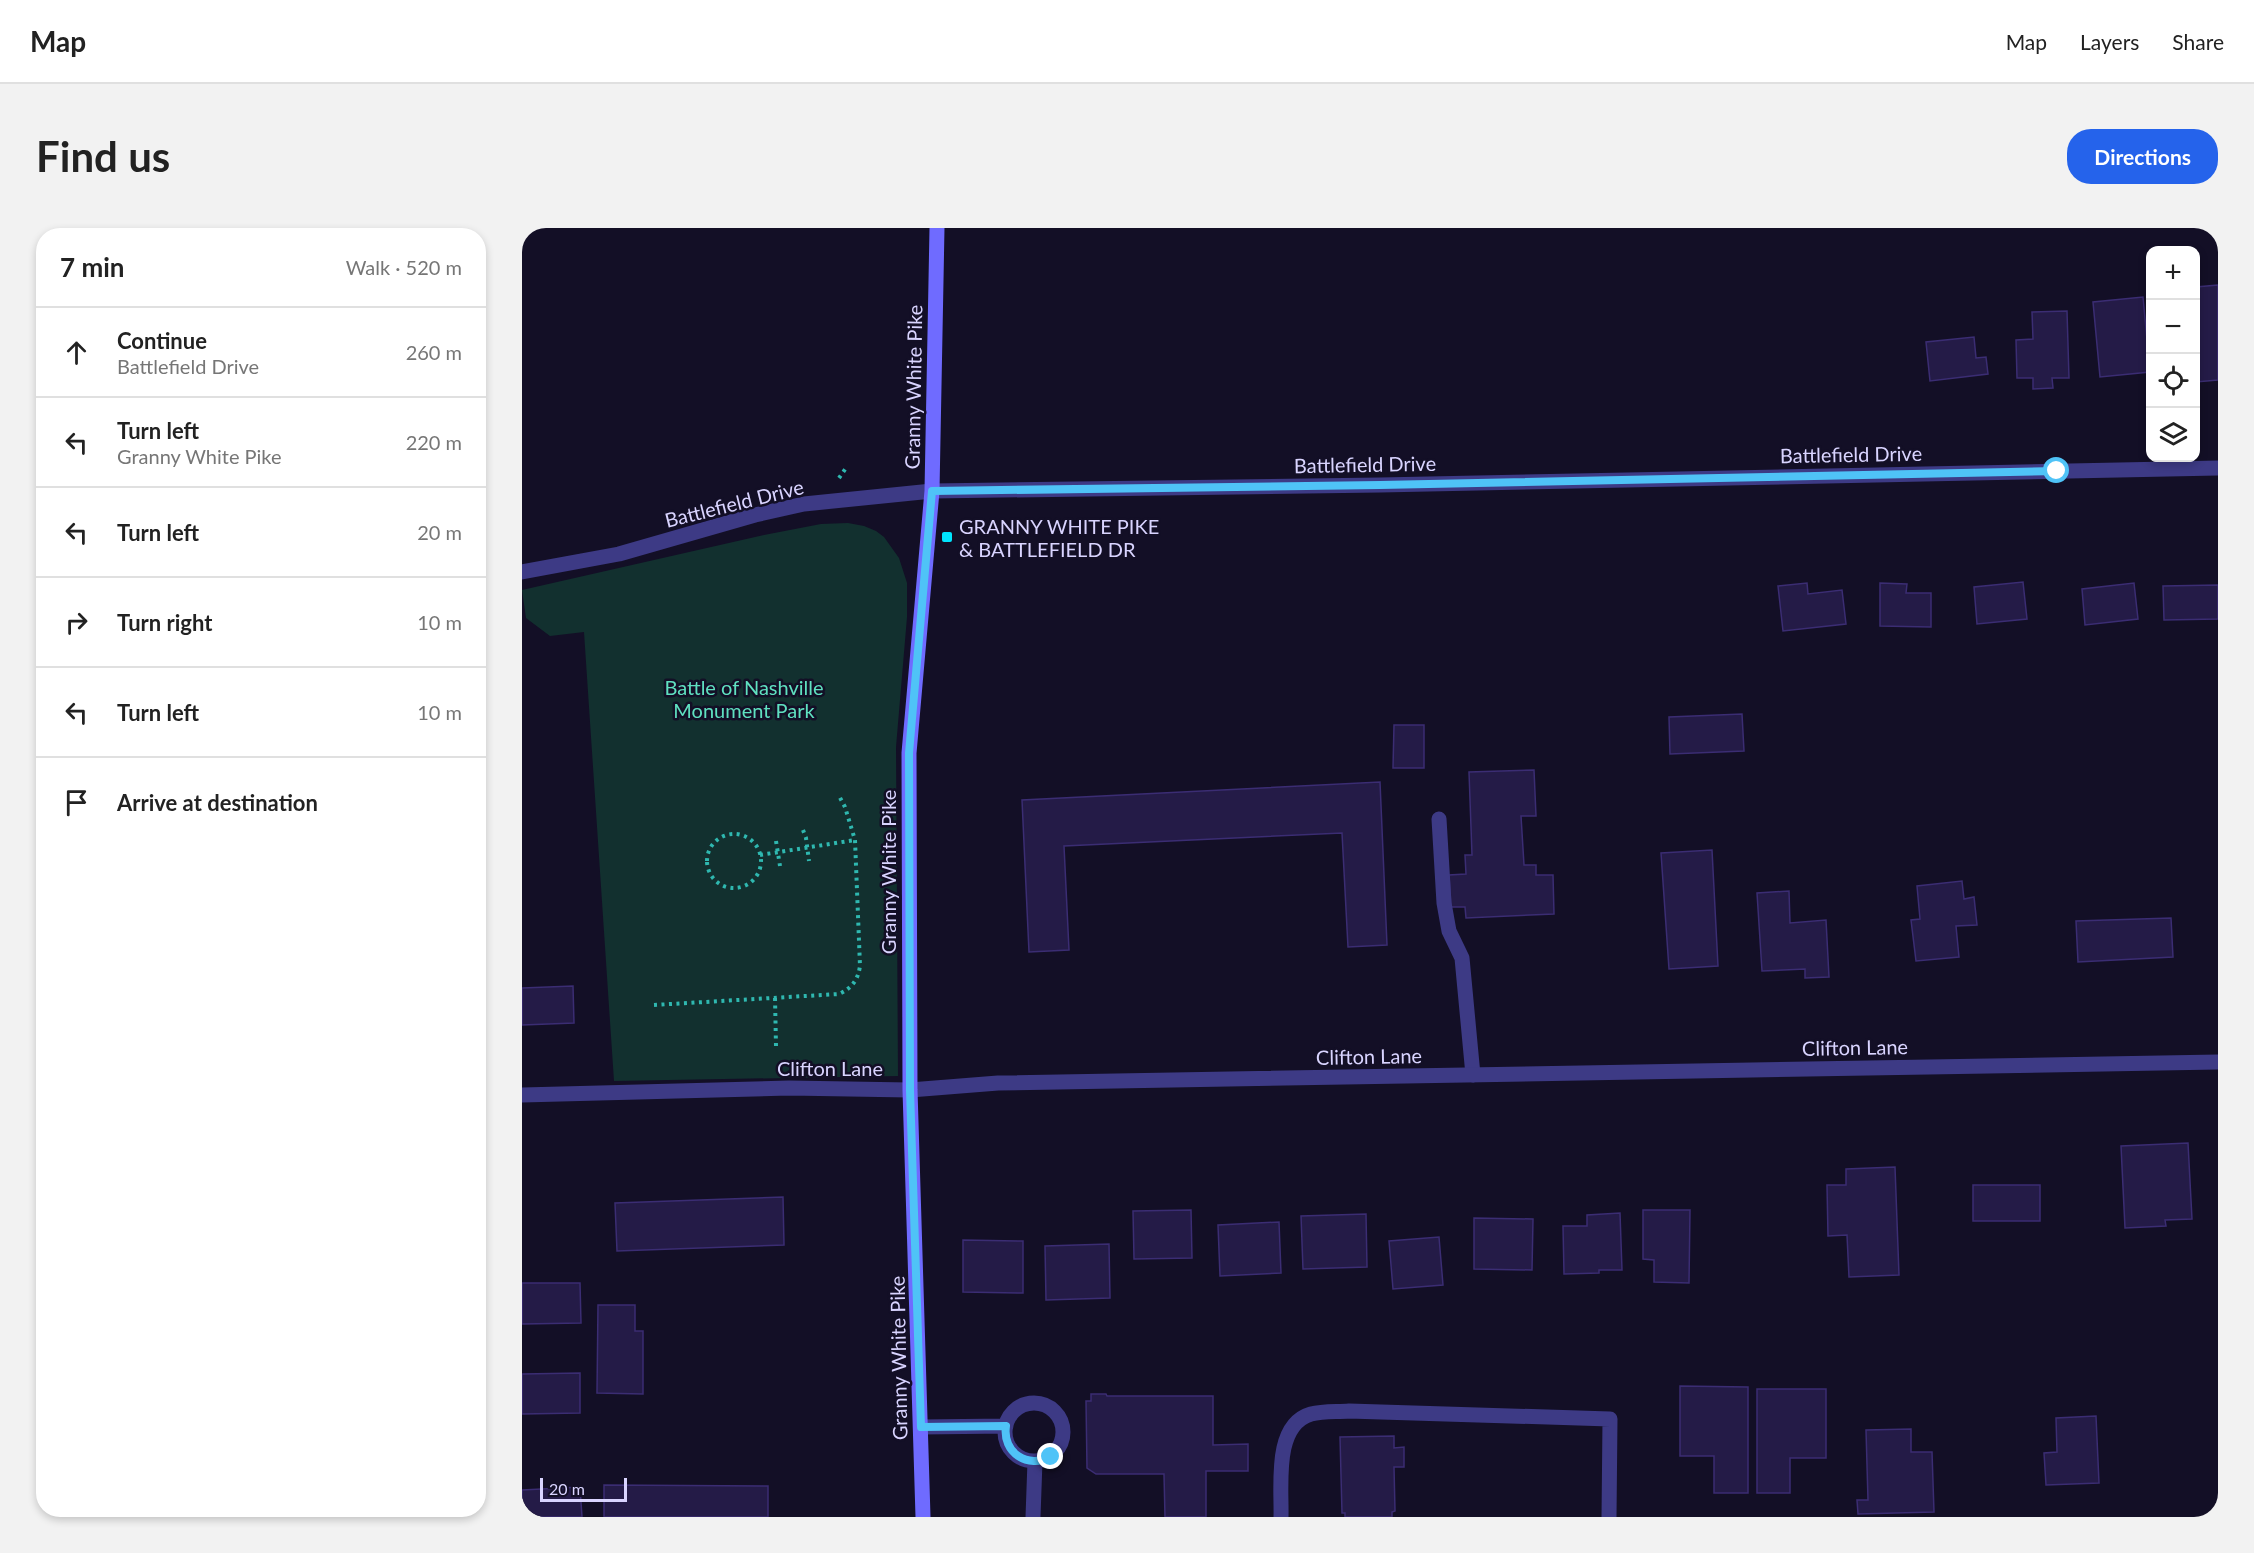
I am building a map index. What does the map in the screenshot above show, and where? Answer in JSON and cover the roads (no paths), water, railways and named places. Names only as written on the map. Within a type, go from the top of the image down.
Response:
[{"type":"main road","name":"Granny White Pike","points":[[923,1517],[910,1090],[909,753],[932,491],[937,231]]},
{"type":"street","name":"Battlefield Drive","points":[[522,572],[619,554],[755,515],[804,504],[932,491],[1380,485],[2218,468]]},
{"type":"street","points":[[1439,819],[1444,903],[1449,931],[1462,958],[1473,1075]]},
{"type":"street","name":"Clifton Lane","points":[[522,1095],[789,1088],[910,1090],[1010,1083],[2218,1062]]},
{"type":"street","points":[[1028,1404],[1047,1406],[1058,1415],[1064,1428],[1061,1446],[1048,1458],[1035,1461],[1023,1459],[1011,1450],[1006,1441],[1006,1426],[1013,1412],[1028,1404]]},
{"type":"street","points":[[1281,1517],[1283,1448],[1288,1434],[1308,1415],[1349,1411],[1610,1419],[1608,1517]]},
{"type":"street","points":[[921,1427],[1006,1426]]},
{"type":"street","points":[[1033,1517],[1035,1461]]},
{"type":"place","name":"GRANNY WHITE PIKE & BATTLEFIELD DR","points":[[947,537]]},
{"type":"park label","name":"Battle of Nashville Monument Park","points":[[744,698]]}]
